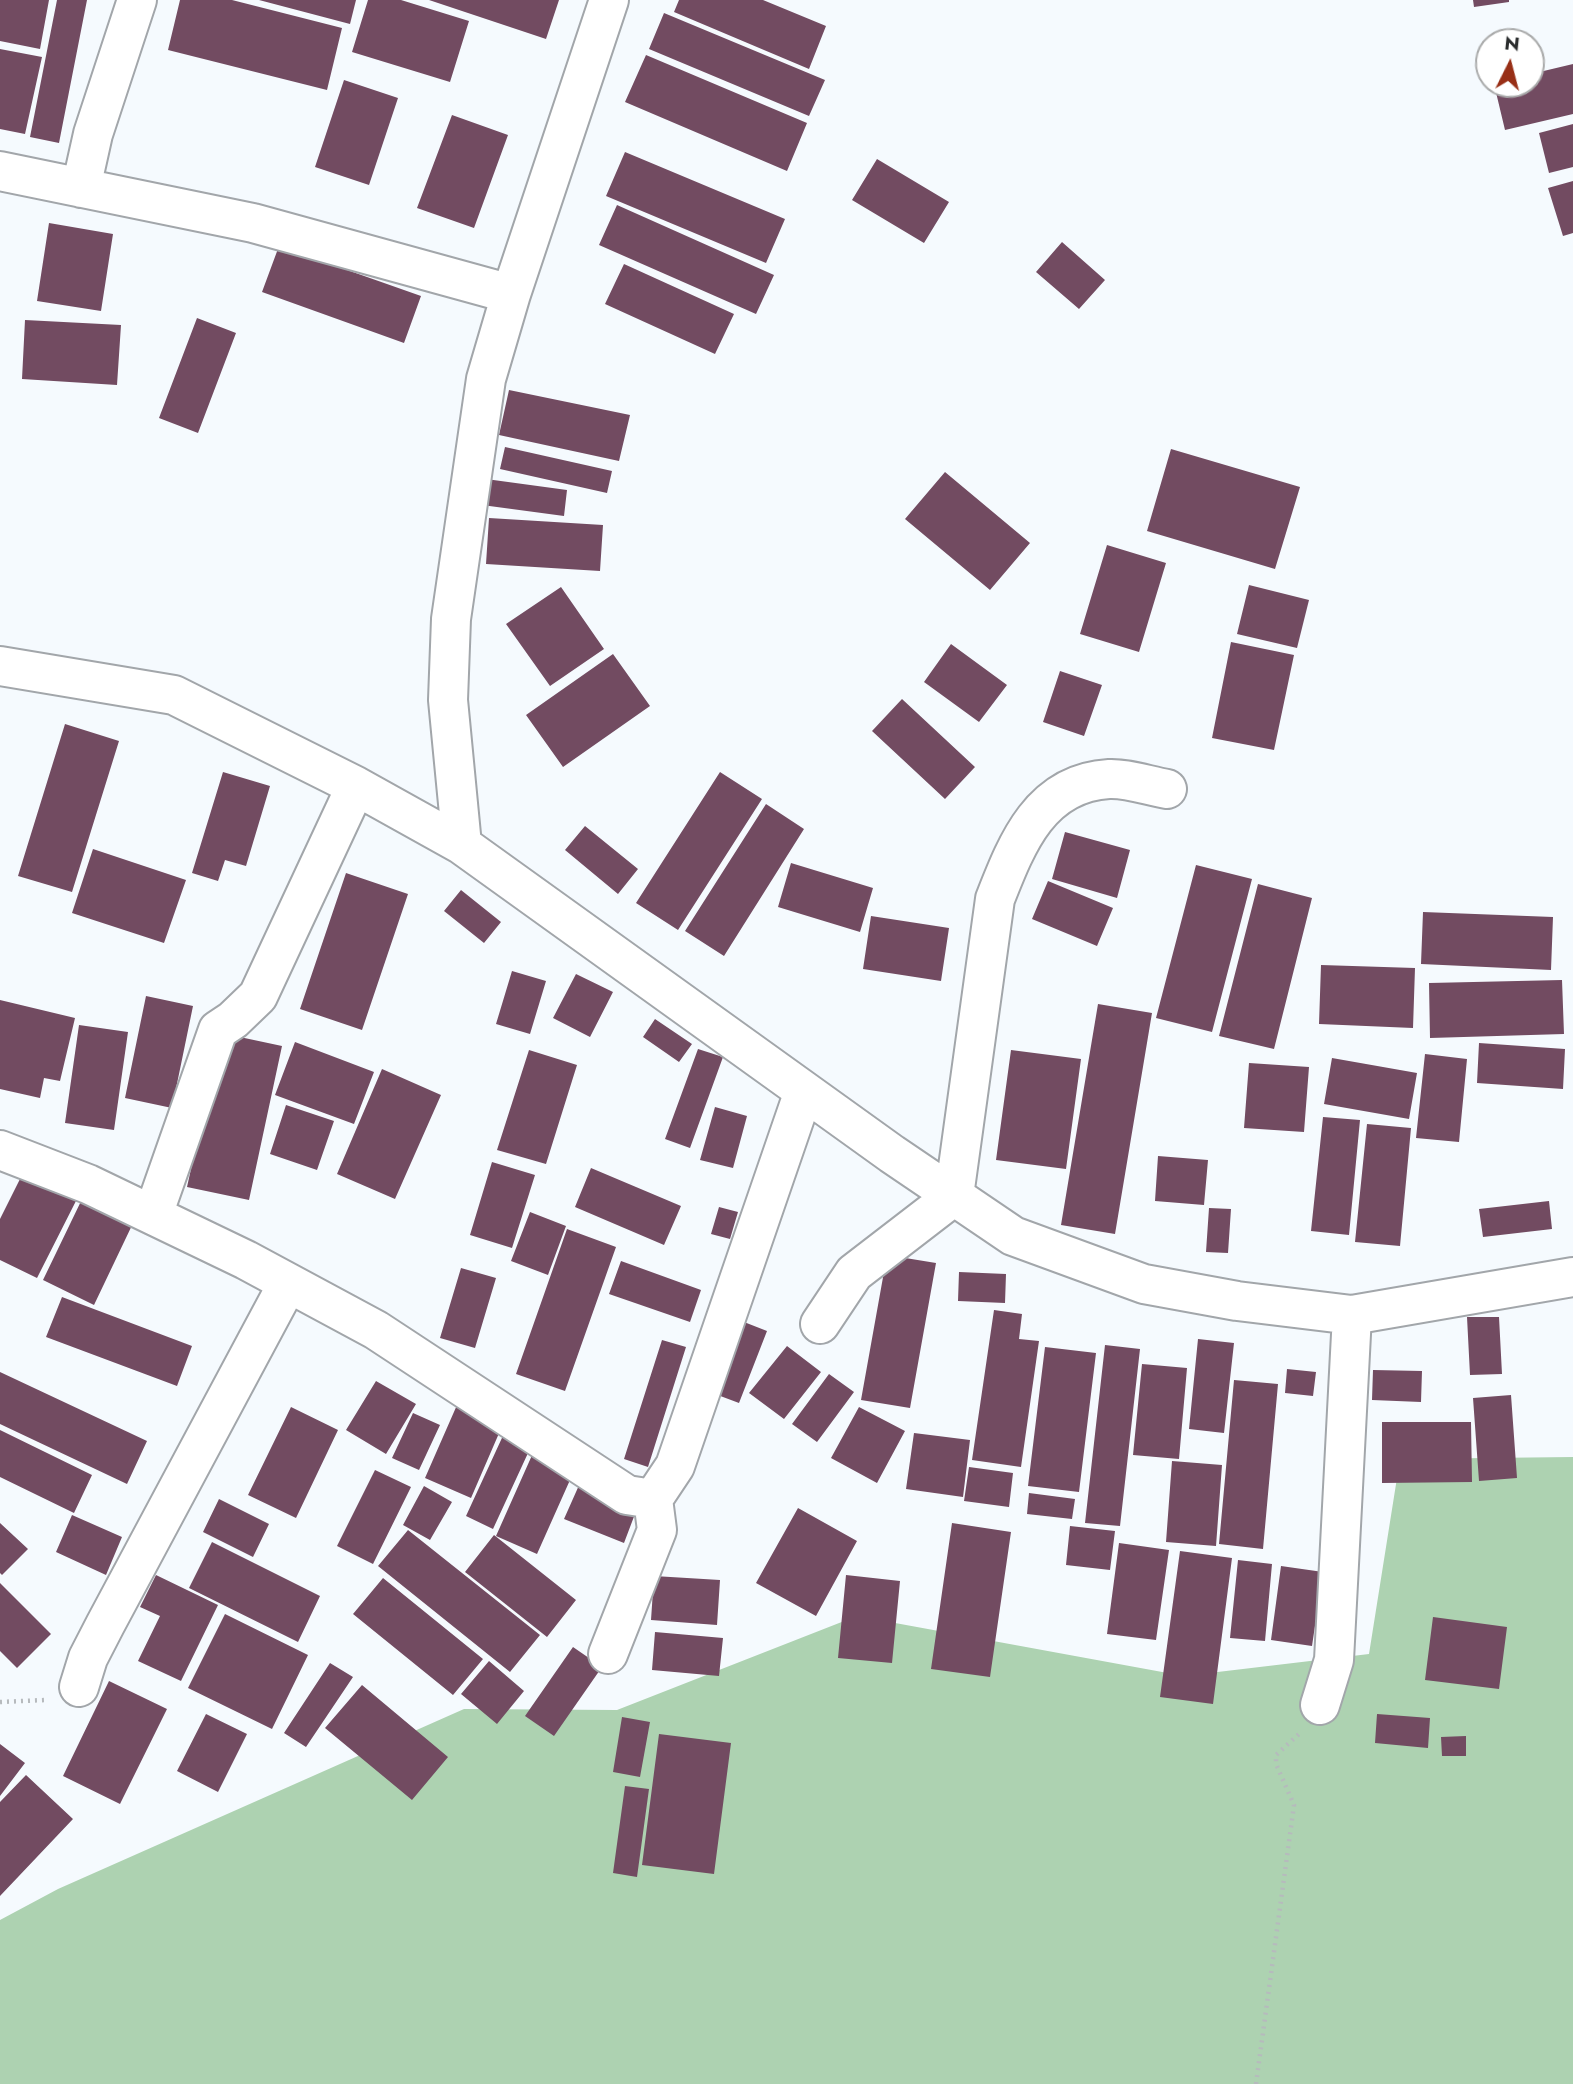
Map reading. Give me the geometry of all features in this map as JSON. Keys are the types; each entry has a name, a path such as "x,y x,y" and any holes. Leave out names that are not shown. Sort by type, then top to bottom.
{"street":[{"path":"81,188 93,134 137,0"},
{"path":"462,845 447,700 451,619 486,379 511,294 609,0"},
{"path":"0,171 253,223 511,294"},
{"path":"2,675 174,695 356,786 462,845 804,1091 1013,1236 1144,1284 1237,1301 1352,1315 1573,1277"},
{"path":"820,1324 854,1273 954,1196 995,899 1010,861 1044,805 1069,787 1110,779 1167,789"},
{"path":"153,1215 218,1030 258,996 356,786"},
{"path":"608,1654 657,1530 653,1499 675,1466 804,1091"},
{"path":"0,1150 88,1184 153,1215 376,1330 627,1495 653,1499"},
{"path":"79,1687 88,1658 105,1625 288,1283"},
{"path":"1320,1705 1334,1660 1352,1315"}],"path":[{"path":"0,1702 46,1700 79,1687"},
{"path":"1256,2084 1294,1805 1276,1764 1276,1755 1309,1725 1320,1705"}],"green space":[{"path":"1573,1457 1573,2084 0,2084 0,1920 58,1889 464,1709 617,1710 857,1616 1184,1676 1369,1654 1400,1459"}],"building":[{"path":"0,0 49,0 40,49 0,41"},
{"path":"57,0 87,0 59,143 30,137"},
{"path":"180,0 232,0 342,28 327,90 168,50"},
{"path":"259,0 356,0 350,24"},
{"path":"368,0 401,0 469,21 450,82 352,52"},
{"path":"429,0 559,0 546,39"},
{"path":"679,0 763,0 826,26 809,69 674,12"},
{"path":"1473,0 1509,0 1509,2 1474,7"},
{"path":"664,13 825,80 809,116 649,49"},
{"path":"0,49 42,57 25,134 0,129"},
{"path":"646,55 807,123 787,171 625,102"},
{"path":"1573,64 1573,114 1505,130 1497,98 1545,98 1545,71"},
{"path":"344,80 398,98 369,185 315,167"},
{"path":"452,115 508,135 474,228 417,208"},
{"path":"1573,124 1573,167 1549,173 1539,133"},
{"path":"625,152 785,219 766,263 606,196"},
{"path":"877,159 949,202 924,243 852,200"},
{"path":"1573,181 1573,233 1563,236 1548,188"},
{"path":"617,205 774,275 756,314 599,245"},
{"path":"49,223 113,234 101,311 37,301"},
{"path":"1062,242 1105,280 1079,309 1036,272"},
{"path":"279,246 421,296 404,343 262,292"},
{"path":"624,264 734,314 715,354 605,304"},
{"path":"197,318 236,333 198,433 159,418"},
{"path":"25,320 121,325 117,385 22,379"},
{"path":"509,390 630,415 619,461 499,435"},
{"path":"505,447 612,471 607,493 500,469"},
{"path":"1171,449 1300,487 1275,569 1147,531"},
{"path":"945,472 1030,543 990,590 905,519"},
{"path":"486,479 567,490 564,516 482,505"},
{"path":"489,518 603,525 600,571 486,564"},
{"path":"1107,545 1166,563 1139,652 1080,634"},
{"path":"1249,585 1309,600 1297,648 1237,634"},
{"path":"561,587 604,649 550,686 506,624"},
{"path":"1231,642 1294,655 1274,750 1212,738"},
{"path":"951,644 1007,685 979,722 924,682"},
{"path":"613,654 650,706 563,767 526,715"},
{"path":"1060,671 1102,685 1084,736 1043,722"},
{"path":"902,699 975,767 945,799 872,731"},
{"path":"65,724 119,741 72,892 18,876"},
{"path":"223,772 270,786 246,866 225,860 218,881 192,873"},
{"path":"720,772 762,799 678,930 636,903"},
{"path":"766,804 804,829 724,956 685,931"},
{"path":"585,826 638,869 618,894 565,850"},
{"path":"1065,832 1130,850 1117,898 1052,879"},
{"path":"93,849 186,880 164,943 72,913"},
{"path":"791,863 873,888 860,932 778,907"},
{"path":"1196,865 1252,879 1212,1032 1156,1018"},
{"path":"346,873 408,894 362,1030 300,1009"},
{"path":"1048,881 1113,908 1097,946 1032,919"},
{"path":"1258,884 1312,898 1274,1049 1219,1036"},
{"path":"461,890 501,922 484,943 444,911"},
{"path":"1423,912 1553,917 1551,970 1421,964"},
{"path":"871,916 949,928 941,981 863,969"},
{"path":"1321,965 1415,968 1413,1028 1319,1024"},
{"path":"512,971 546,981 530,1034 496,1024"},
{"path":"576,974 613,992 590,1037 553,1018"},
{"path":"1562,980 1564,1034 1430,1038 1429,983"},
{"path":"146,996 193,1006 172,1108 125,1098"},
{"path":"0,1000 75,1018 60,1081 44,1078 40,1098 0,1089"},
{"path":"1098,1004 1152,1013 1115,1234 1061,1225"},
{"path":"655,1019 692,1044 679,1062 643,1037"},
{"path":"79,1025 128,1032 114,1130 65,1123"},
{"path":"221,1033 282,1046 249,1200 187,1187"},
{"path":"295,1042 374,1072 354,1124 275,1095"},
{"path":"1479,1043 1565,1049 1563,1089 1477,1083"},
{"path":"698,1049 723,1057 690,1148 665,1139"},
{"path":"529,1050 577,1065 546,1164 497,1150"},
{"path":"1011,1050 1081,1059 1066,1169 996,1160"},
{"path":"1425,1054 1467,1059 1459,1142 1416,1138"},
{"path":"1332,1058 1417,1073 1409,1119 1324,1104"},
{"path":"1249,1063 1309,1067 1304,1132 1244,1128"},
{"path":"382,1069 441,1095 395,1199 337,1174"},
{"path":"286,1105 334,1121 317,1170 270,1154"},
{"path":"715,1107 747,1116 733,1168 700,1160"},
{"path":"1323,1117 1360,1120 1349,1235 1311,1231"},
{"path":"1367,1124 1411,1128 1400,1246 1355,1242"},
{"path":"1158,1156 1208,1160 1204,1205 1155,1201"},
{"path":"492,1162 535,1175 512,1248 470,1235"},
{"path":"26,1167 80,1193 37,1278 0,1260 0,1219"},
{"path":"591,1168 681,1206 664,1245 575,1207"},
{"path":"84,1195 135,1219 94,1305 43,1280"},
{"path":"1549,1201 1552,1229 1483,1237 1479,1209"},
{"path":"719,1207 738,1212 730,1239 711,1234"},
{"path":"1209,1208 1231,1209 1228,1253 1206,1252"},
{"path":"530,1212 566,1226 548,1275 511,1261"},
{"path":"567,1229 616,1247 565,1391 516,1374"},
{"path":"887,1255 936,1263 910,1408 861,1400"},
{"path":"621,1261 701,1290 690,1322 609,1294"},
{"path":"461,1268 496,1278 475,1348 440,1338"},
{"path":"959,1272 1006,1274 1005,1303 958,1301"},
{"path":"62,1297 192,1346 177,1386 46,1337"},
{"path":"994,1310 1022,1314 1019,1339 1039,1341 1021,1467 972,1460"},
{"path":"1467,1317 1499,1317 1502,1374 1470,1375"},
{"path":"744,1322 767,1331 739,1403 715,1394"},
{"path":"1198,1339 1234,1343 1224,1433 1189,1429"},
{"path":"662,1340 686,1347 648,1467 624,1459"},
{"path":"1105,1345 1140,1349 1120,1526 1085,1523"},
{"path":"787,1346 821,1372 784,1419 749,1393"},
{"path":"1045,1347 1096,1353 1079,1492 1028,1486"},
{"path":"1142,1364 1187,1368 1179,1459 1133,1455"},
{"path":"1287,1369 1316,1372 1313,1396 1285,1393"},
{"path":"1373,1370 1422,1371 1421,1402 1372,1400"},
{"path":"0,1372 147,1441 127,1484 0,1424"},
{"path":"829,1374 854,1392 817,1442 792,1424"},
{"path":"1234,1380 1278,1384 1263,1549 1219,1544"},
{"path":"376,1381 416,1404 386,1454 346,1430"},
{"path":"1511,1395 1517,1478 1479,1481 1473,1398"},
{"path":"457,1405 503,1424 471,1498 425,1478"},
{"path":"291,1407 338,1430 296,1518 248,1495"},
{"path":"859,1407 905,1431 877,1483 831,1458"},
{"path":"413,1413 440,1425 419,1470 392,1458"},
{"path":"1382,1422 1471,1422 1472,1482 1382,1483"},
{"path":"507,1427 534,1440 493,1529 466,1516"},
{"path":"0,1430 92,1475 74,1513 0,1477"},
{"path":"914,1433 970,1440 963,1497 906,1489"},
{"path":"533,1453 574,1471 537,1554 496,1536"},
{"path":"1172,1461 1222,1465 1216,1546 1166,1542"},
{"path":"969,1467 1013,1473 1009,1507 964,1501"},
{"path":"375,1470 411,1487 373,1564 337,1546"},
{"path":"580,1483 638,1506 624,1543 564,1519"},
{"path":"424,1486 452,1502 430,1540 403,1525"},
{"path":"1029,1493 1075,1499 1072,1519 1027,1514"},
{"path":"219,1499 269,1524 253,1557 203,1532"},
{"path":"798,1508 857,1541 816,1616 756,1583"},
{"path":"72,1515 122,1537 106,1575 56,1552"},
{"path":"0,1523 28,1549 2,1575 0,1573"},
{"path":"952,1523 1011,1532 990,1677 931,1669"},
{"path":"1070,1526 1115,1531 1110,1570 1066,1565"},
{"path":"408,1530 540,1635 510,1672 378,1566"},
{"path":"494,1535 576,1600 547,1637 465,1572"},
{"path":"212,1542 320,1596 298,1642 189,1588"},
{"path":"1119,1543 1169,1550 1156,1640 1107,1634"},
{"path":"1180,1551 1232,1558 1213,1704 1160,1697"},
{"path":"1238,1560 1272,1564 1265,1641 1230,1638"},
{"path":"1281,1566 1323,1572 1312,1646 1271,1640"},
{"path":"156,1575 218,1605 181,1681 138,1661 160,1616 140,1607"},
{"path":"846,1575 900,1581 892,1663 838,1658"},
{"path":"654,1576 720,1580 717,1625 651,1620"},
{"path":"383,1578 483,1659 453,1695 353,1614"},
{"path":"0,1583 51,1634 17,1668 0,1651"},
{"path":"225,1614 308,1655 272,1729 188,1688"},
{"path":"1433,1617 1507,1627 1499,1689 1425,1680"},
{"path":"655,1632 723,1638 719,1676 652,1670"},
{"path":"573,1647 602,1667 554,1736 525,1716"},
{"path":"489,1661 524,1691 497,1724 461,1694"},
{"path":"330,1663 353,1677 306,1747 284,1733"},
{"path":"109,1681 167,1709 120,1804 63,1776"},
{"path":"362,1685 448,1757 412,1800 325,1728"},
{"path":"206,1714 247,1734 218,1792 177,1771"},
{"path":"1377,1714 1430,1718 1428,1748 1375,1743"},
{"path":"622,1717 650,1722 640,1777 613,1772"},
{"path":"659,1734 731,1743 714,1874 642,1865"},
{"path":"1466,1736 1466,1756 1442,1756 1441,1737"},
{"path":"0,1744 25,1763 0,1796"},
{"path":"26,1775 73,1819 0,1896 0,1802"},
{"path":"625,1786 649,1789 637,1877 613,1873"}]}
